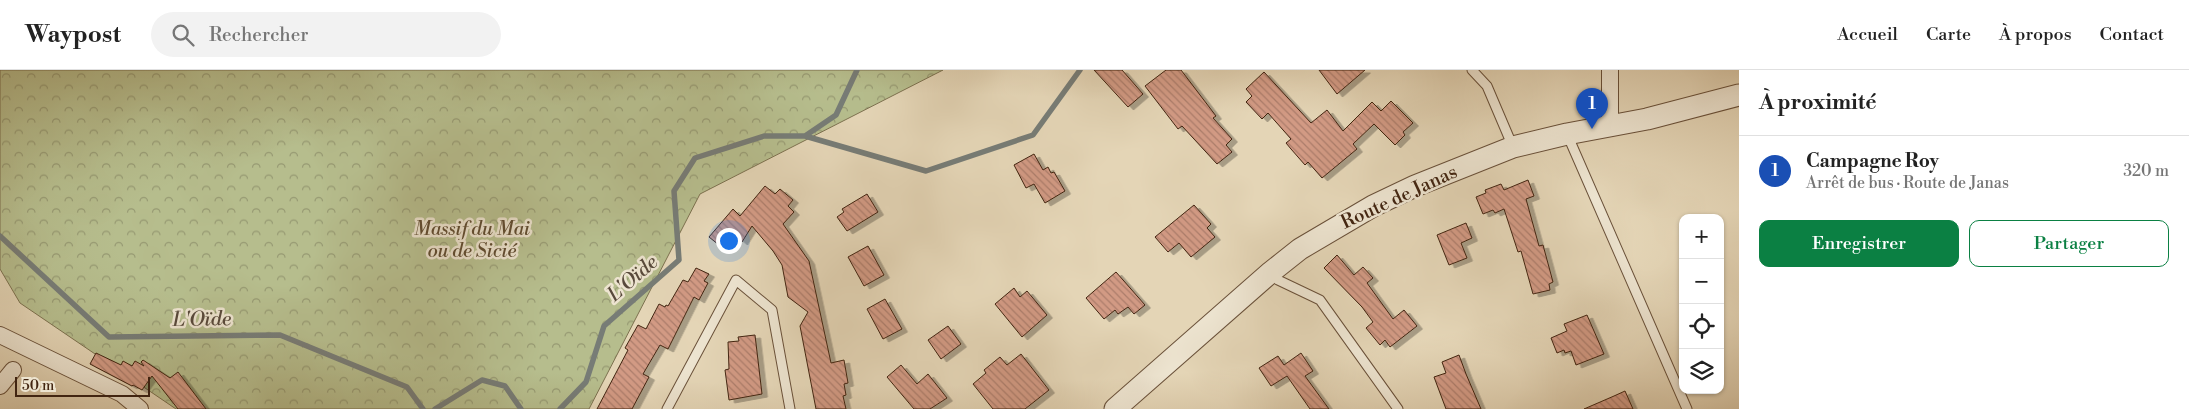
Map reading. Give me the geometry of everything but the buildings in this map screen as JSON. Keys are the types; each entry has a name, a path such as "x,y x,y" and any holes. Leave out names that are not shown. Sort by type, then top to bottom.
{"street":[{"path":"1610,70 1610,126"},
{"name":"Route de Janas","path":"1115,409 1271,272 1300,249 1373,206 1415,186 1514,147 1567,134 1647,119 1739,95"},
{"path":"0,334 122,394 140,409"},
{"path":"0,386 13,370"}],"lane":[{"path":"1472,70 1487,86 1514,147"},
{"path":"1567,134 1686,409"},
{"path":"1271,272 1278,280 1320,300 1398,409"},
{"path":"667,409 736,280 772,310 790,409"}],"green space":[{"name":"Massif du Mai ou de Sicié","path":"0,70 943,70 700,194 589,409 176,409 20,303 0,269"}],"waterway":[{"name":"L'Oïde","path":"805,136 836,115 857,70"},
{"name":"L'Oïde","path":"560,409 586,382 604,326 679,260 674,191 695,158 764,136 805,136 926,171 1033,135 1080,70"},
{"name":"L'Oïde","path":"0,236 109,337 280,335 407,387 423,409"},
{"name":"L'Oïde","path":"435,409 482,380 505,386 521,409"}],"place":[{"name":"Campagne Roy","path":"1592,129"}]}
